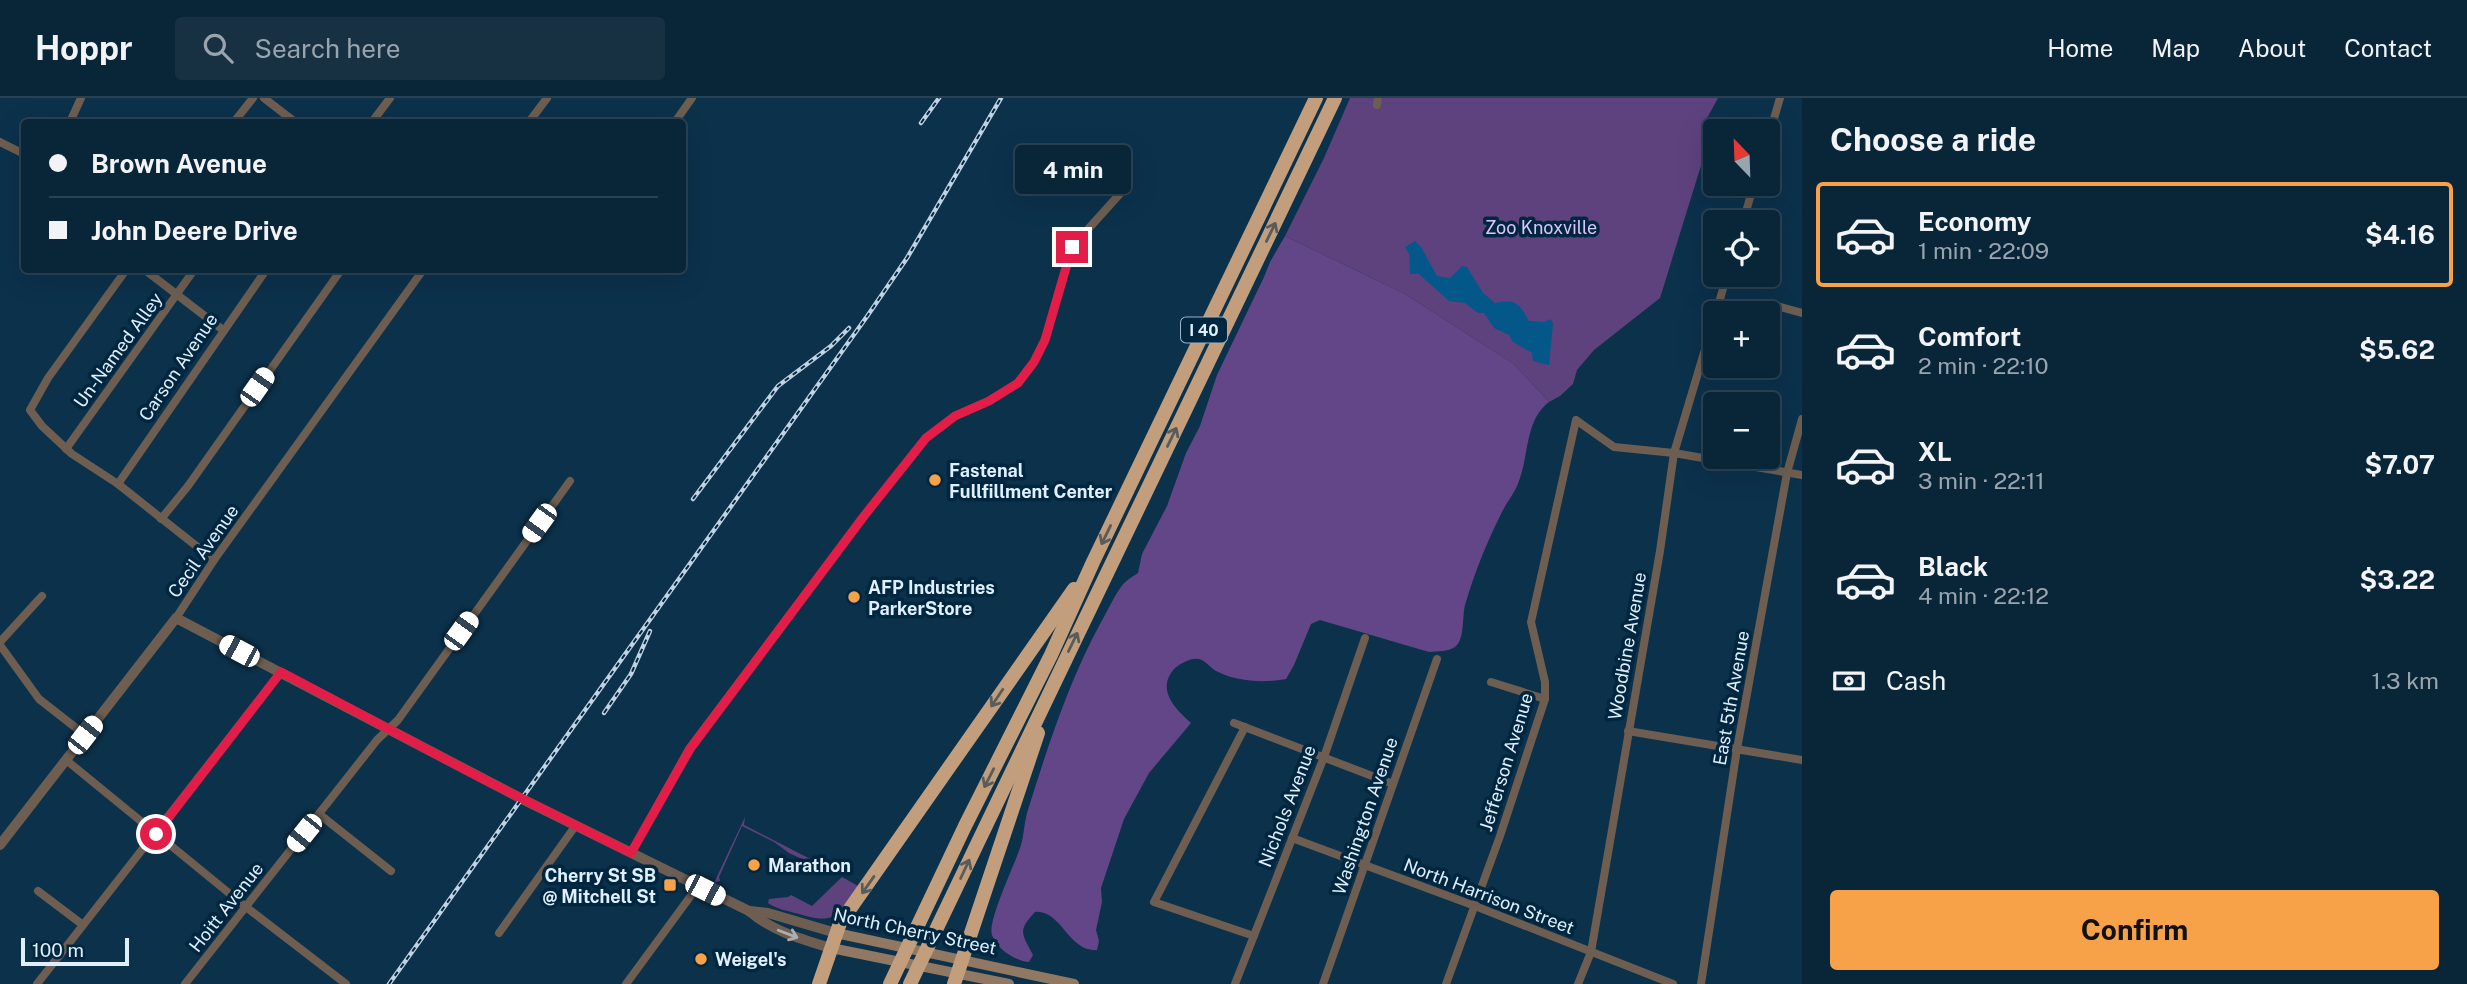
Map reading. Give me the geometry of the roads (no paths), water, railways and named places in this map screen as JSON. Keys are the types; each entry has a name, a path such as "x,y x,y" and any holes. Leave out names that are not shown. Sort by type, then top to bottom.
{"highway":[{"name":"I 40","path":"890,984 1051,654 1316,98"},
{"name":"I 40","path":"910,984 1335,98"},
{"path":"820,984 840,923 1093,562"},
{"path":"958,973 1054,681"}],"main road":[{"name":"North Cherry Street","path":"833,941 1009,984"},
{"name":"North Cherry Street","path":"958,973 1074,984"}],"street":[{"path":"71,119 81,98"},
{"path":"236,119 253,98"},
{"path":"264,98 291,119"},
{"path":"374,119 390,98"},
{"path":"531,119 547,98"},
{"path":"677,119 692,98"},
{"path":"1774,119 1780,98"},
{"path":"0,142 21,152"},
{"path":"631,853 690,749 864,516 926,438 955,416 989,401 1018,383 1034,362 1045,340 1072,247 1126,187"},
{"path":"124,273 48,379 30,410 66,449 118,484 214,560"},
{"path":"149,273 223,330"},
{"name":"Un-Named Alley","path":"66,449 192,273"},
{"name":"Carson Avenue","path":"118,484 264,273"},
{"path":"161,519 188,486 339,273"},
{"name":"Cecil Avenue","path":"0,845 176,618 214,560 422,273"},
{"path":"1780,307 1802,313"},
{"name":"Woodbine Avenue","path":"1578,984 1591,952 1660,551 1674,453 1703,355"},
{"name":"East 5th Avenue","path":"1701,984 1737,749 1787,473 1802,419"},
{"name":"Jefferson Avenue","path":"1446,984 1545,699 1545,682 1531,622 1576,420 1614,447 1674,453"},
{"path":"1674,453 1802,475"},
{"name":"Hoitt Avenue","path":"185,984 377,740 390,728 570,481"},
{"path":"42,596 0,643 39,699 85,735"},
{"name":"North Cherry Street","path":"176,618 748,911 776,929 833,941"},
{"name":"Nichols Avenue","path":"1235,984 1324,757 1365,638"},
{"name":"Washington Avenue","path":"1322,984 1437,659"},
{"path":"37,984 281,672"},
{"path":"1491,682 1545,699"},
{"path":"1234,723 1393,784"},
{"path":"1245,727 1154,902 1254,936"},
{"path":"1628,731 1802,760"},
{"path":"65,760 346,984"},
{"path":"319,814 391,871"},
{"path":"499,933 576,825"},
{"name":"North Harrison Street","path":"1292,838 1673,984"},
{"path":"626,984 698,886"},
{"path":"38,891 83,925"},
{"name":"North Cherry Street","path":"748,911 768,913 833,941"}],"water":[{"path":"1415,241 1437,276 1450,278 1462,266 1467,267 1483,293 1495,303 1516,304 1529,321 1545,322 1550,319 1553,323 1549,365 1533,361 1532,353 1512,341 1509,335 1494,328 1484,313 1478,313 1465,303 1449,301 1419,274 1410,274 1409,254 1405,247"}],"railway":[{"path":"921,123 939,98"},
{"path":"389,984 868,315 907,258 1001,98"},
{"path":"693,499 778,386 831,346 849,328"},
{"path":"604,713 631,674 650,631"}],"place":[{"name":"Fastenal Fullfillment Center","path":"935,480"},
{"name":"AFP Industries ParkerStore","path":"854,597"},
{"name":"Marathon","path":"754,865"},
{"name":"Cherry St SB @ Mitchell St","path":"670,885"},
{"name":"Weigel's","path":"701,959"}],"park label":[{"name":"Zoo Knoxville","path":"1541,227"}]}
